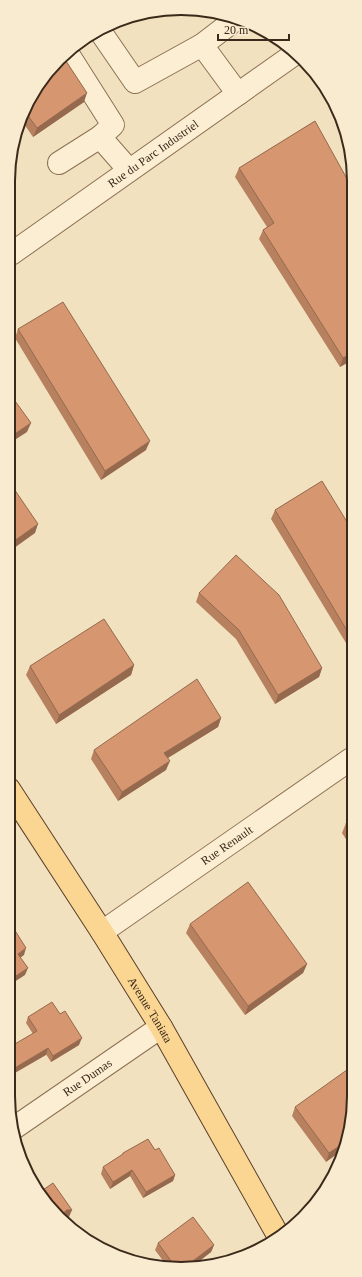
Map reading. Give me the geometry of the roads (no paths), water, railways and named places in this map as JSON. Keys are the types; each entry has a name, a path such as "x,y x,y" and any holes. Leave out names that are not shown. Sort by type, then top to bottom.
{"main road":[{"name":"Avenue Taniata","path":"15,798 102,932 160,1027 276,1232"}],"street":[{"path":"103,35 135,82 202,45 231,23"},
{"path":"202,45 238,94"},
{"name":"Rue du Parc Industriel","path":"15,251 291,57"},
{"path":"59,163 100,137 113,125 70,58"},
{"path":"100,137 129,170"},
{"name":"Rue Renault","path":"102,932 347,762"},
{"name":"Rue Dumas","path":"18,1126 160,1027"}]}
